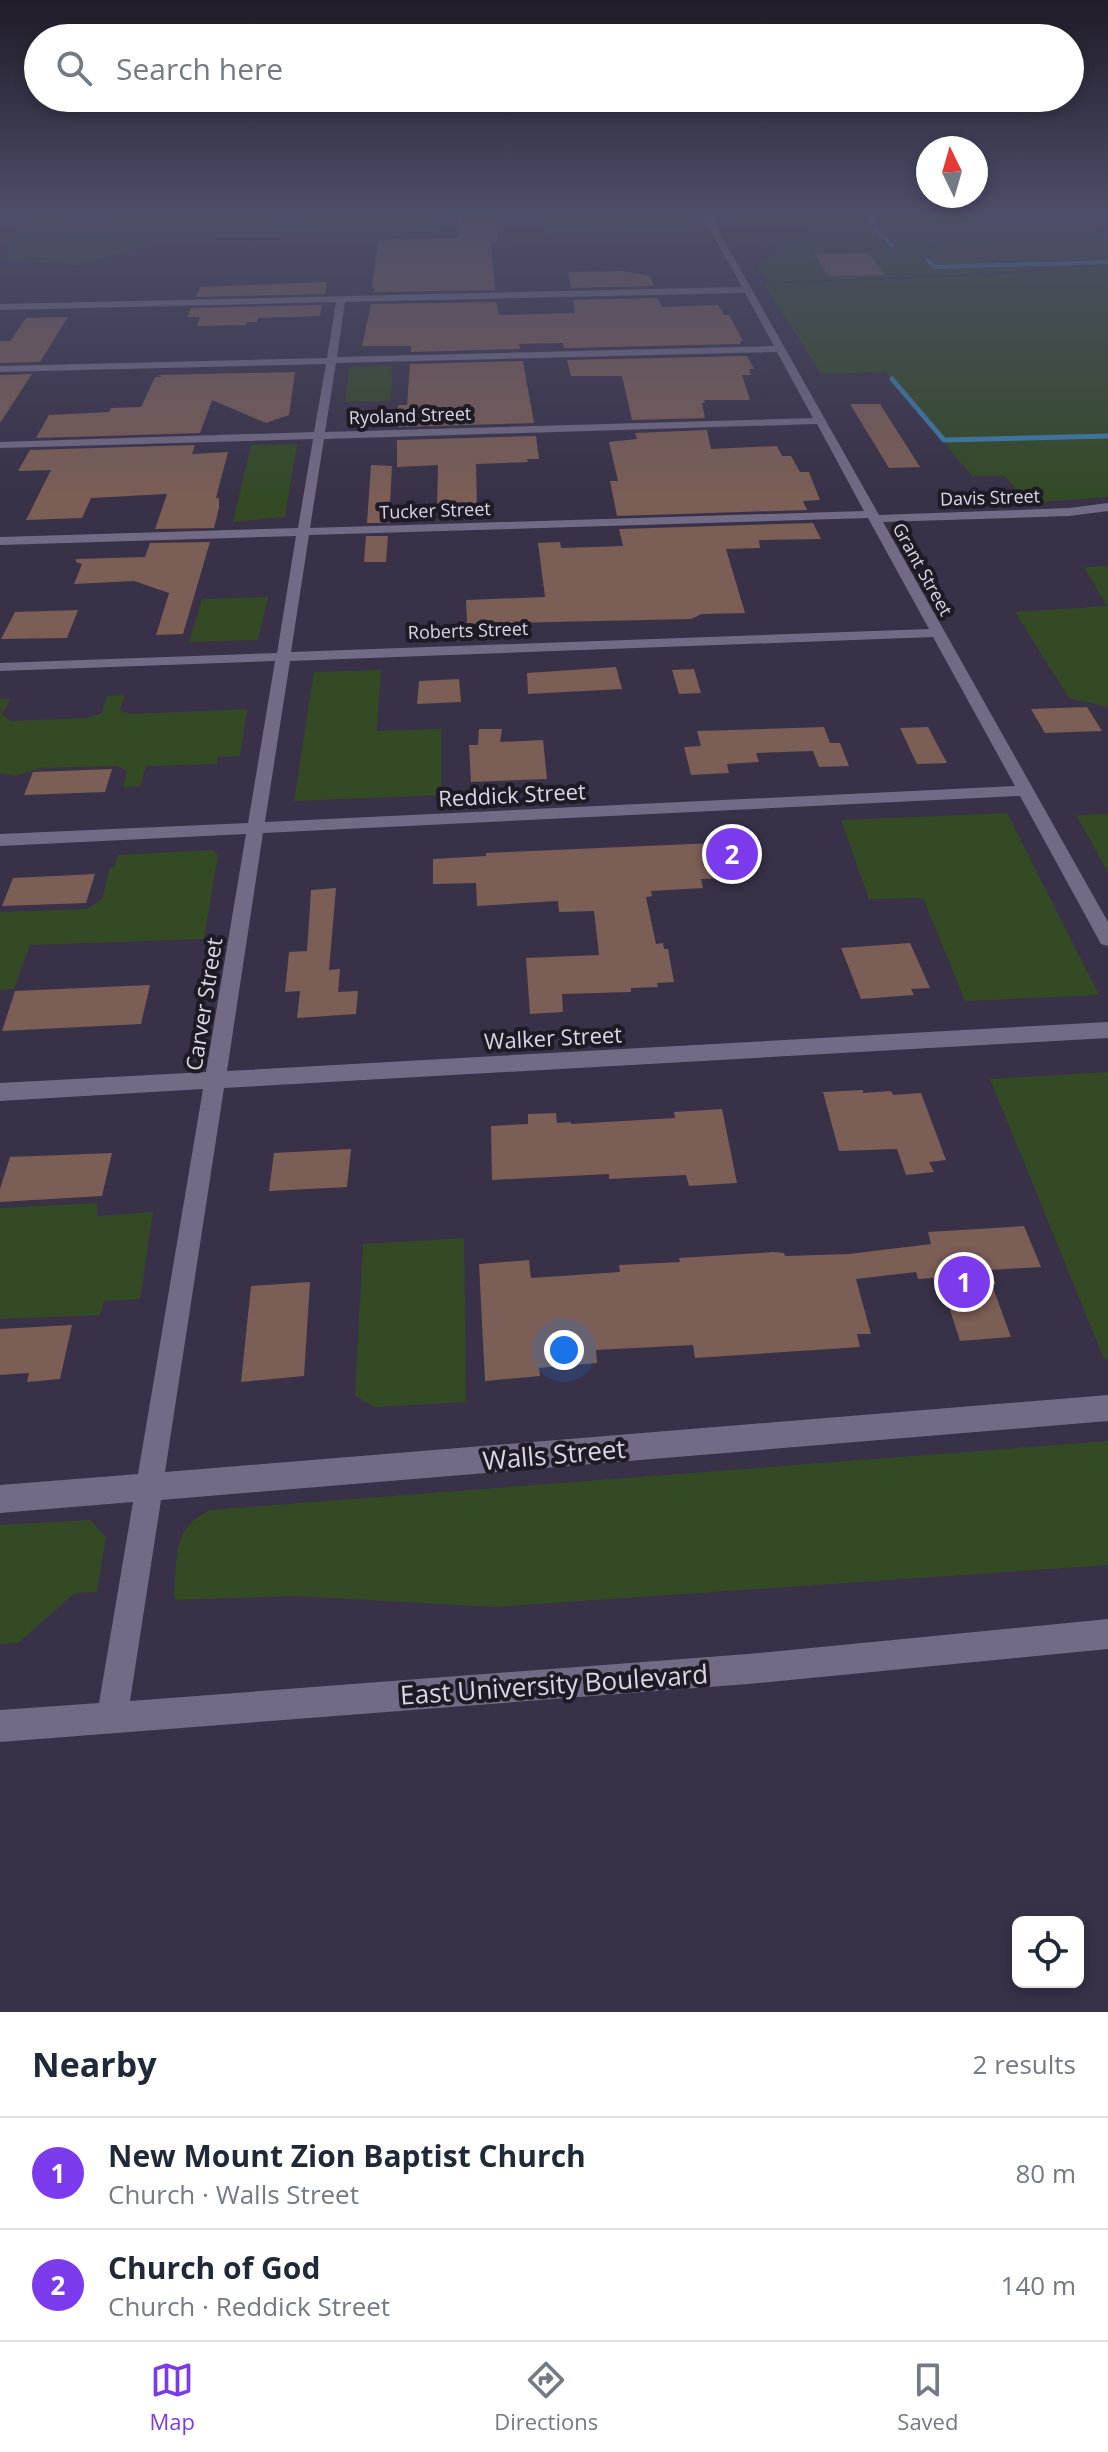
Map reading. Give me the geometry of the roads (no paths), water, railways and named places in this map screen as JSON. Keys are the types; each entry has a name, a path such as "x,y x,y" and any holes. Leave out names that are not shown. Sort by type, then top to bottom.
{"street":[{"name":"Carver Street","path":"112,1717 339,311"},
{"name":"Grant Street","path":"757,311 1108,939"},
{"path":"0,369 778,349"},
{"name":"Ryoland Street","path":"0,445 820,421"},
{"name":"Davis Street","path":"872,516 1069,512 1108,507"},
{"name":"Tucker Street","path":"0,541 872,516"},
{"name":"Roberts Street","path":"0,667 283,654 938,633"},
{"name":"Reddick Street","path":"0,840 1026,791"},
{"name":"Walker Street","path":"0,1092 1108,1030"},
{"name":"Walls Street","path":"0,1499 1108,1408"},
{"name":"East University Boulevard","path":"0,1726 748,1669 1108,1634"}],"waterway":[{"path":"892,379 944,440 1108,436"}],"place":[{"name":"Church of God","path":"732,854"},
{"name":"New Mount Zion Baptist Church","path":"964,1282"}]}
